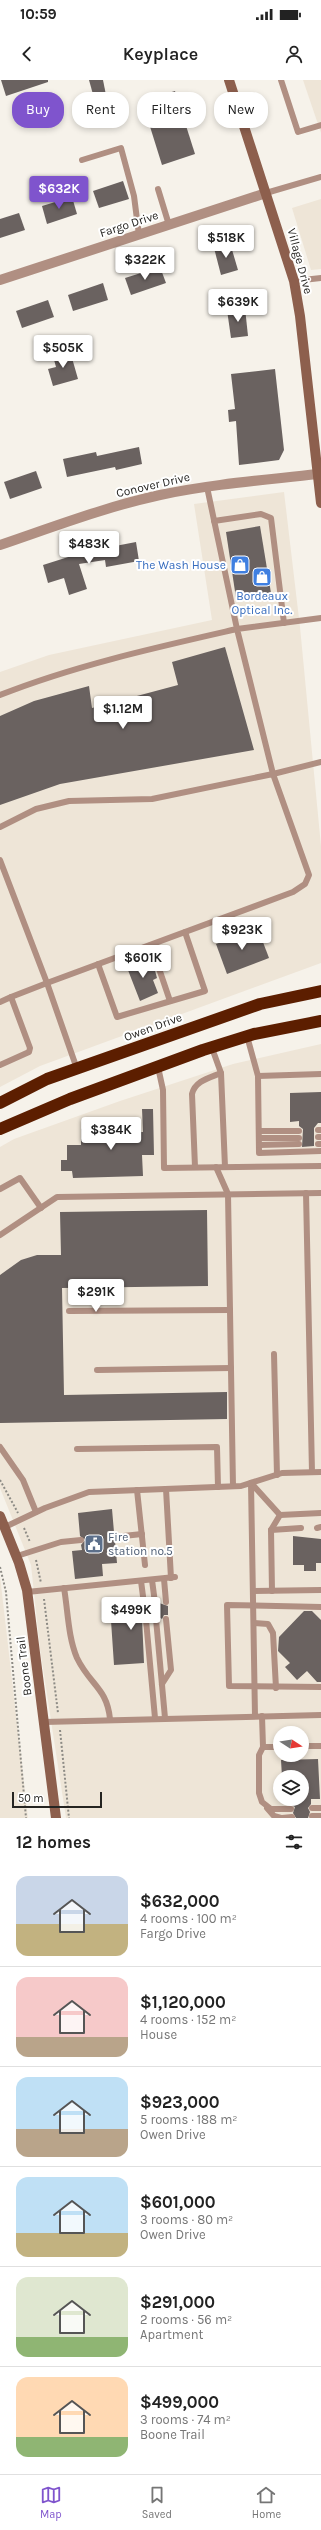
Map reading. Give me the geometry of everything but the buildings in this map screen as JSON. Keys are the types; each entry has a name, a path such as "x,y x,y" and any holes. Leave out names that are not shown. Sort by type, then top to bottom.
{"highway":[{"name":"Owen Drive","path":"0,1104 48,1079 260,1004 321,992"},
{"path":"0,1129 70,1099 158,1066 247,1036 321,1021"}],"main road":[{"name":"Village Drive","path":"229,80 294,281 300,316 320,474 321,503"},
{"name":"Boone Trail","path":"0,1516 17,1556 27,1592 56,1818"}],"street":[{"name":"Fargo Drive","path":"0,280 266,193"},
{"name":"Conover Drive","path":"0,545 117,506 207,487 320,474"}],"lane":[{"path":"281,80 298,132 321,125"},
{"path":"82,160 121,148 134,196 139,235"},
{"path":"266,193 321,177"},
{"path":"158,189 169,225"},
{"path":"294,281 321,278"},
{"path":"0,1002 47,983 294,892 305,884 309,875 273,774 237,629 207,487"},
{"path":"214,521 261,514 271,518 284,623"},
{"path":"0,695 28,684 142,652 237,629 321,618"},
{"path":"0,827 36,809 69,801 152,799 273,774 321,762"},
{"path":"0,860 47,983 77,1068"},
{"path":"98,964 117,1017 205,991 185,932"},
{"path":"151,945 170,1001"},
{"path":"0,1065 29,1052 30,1048 11,997"},
{"path":"247,1036 258,1076 259,1153 321,1151"},
{"path":"212,1048 221,1073 225,1167"},
{"path":"158,1066 163,1090 164,1168 321,1166"},
{"path":"195,1168 192,1094 194,1088 200,1082 221,1073"},
{"path":"258,1076 321,1074"},
{"path":"259,1131 299,1131"},
{"path":"259,1138 299,1141 259,1145"},
{"path":"216,1167 228,1194 233,1486"},
{"path":"0,1189 20,1178 41,1208"},
{"path":"0,1235 56,1197 321,1192"},
{"path":"306,1193 312,1472"},
{"path":"69,1311 230,1310"},
{"path":"274,1354 277,1475"},
{"path":"97,1370 231,1368"},
{"path":"77,1449 217,1447 218,1487"},
{"path":"0,1448 23,1480 36,1512"},
{"path":"5,1527 36,1512 89,1492 233,1486 251,1483 277,1475 321,1472"},
{"path":"251,1483 280,1515"},
{"path":"251,1483 255,1686 263,1747 259,1755 259,1793 266,1807 275,1817 292,1817"},
{"path":"27,1592 173,1578 166,1489"},
{"path":"137,1490 145,1565"},
{"path":"280,1515 321,1512"},
{"path":"272,1591 271,1530 280,1515"},
{"path":"271,1530 301,1528"},
{"path":"114,1537 142,1534"},
{"path":"17,1556 61,1542 81,1540"},
{"path":"164,1578 166,1602"},
{"path":"152,1580 155,1603"},
{"path":"141,1581 144,1604"},
{"path":"64,1588 76,1656 89,1679 107,1699 110,1719"},
{"path":"253,1591 321,1590"},
{"path":"321,1607 266,1608 253,1605 227,1605 229,1686 276,1688 321,1687"},
{"path":"156,1619 165,1718"},
{"path":"162,1684 171,1670 166,1619"},
{"path":"146,1620 155,1718"},
{"path":"254,1622 268,1624 274,1633 276,1688"},
{"path":"44,1722 110,1719 321,1715"},
{"path":"309,1746 321,1746"},
{"path":"263,1747 273,1747"},
{"path":"266,1807 271,1809 291,1809"},
{"path":"312,1808 321,1808"},
{"path":"312,1816 321,1816"}],"path":[{"path":"0,1567 6,1592 26,1818"}],"shaded area":[{"path":"303,80 321,80 321,133"},
{"path":"321,199 321,269 311,270 292,208"},
{"path":"284,492 300,627 321,846 321,963 40,1066 0,1087 0,672 49,655 212,620 194,504"},
{"path":"321,1044 321,1818 66,1818 40,1649 31,1565 0,1488 0,1147 14,1139 120,1101 233,1064"},
{"path":"0,1576 28,1818 0,1818"}],"place":[{"name":"The Wash House","path":"240,565"},
{"name":"Bordeaux Optical Inc.","path":"262,577"},
{"name":"Fire station no.5","path":"94,1544"}]}
